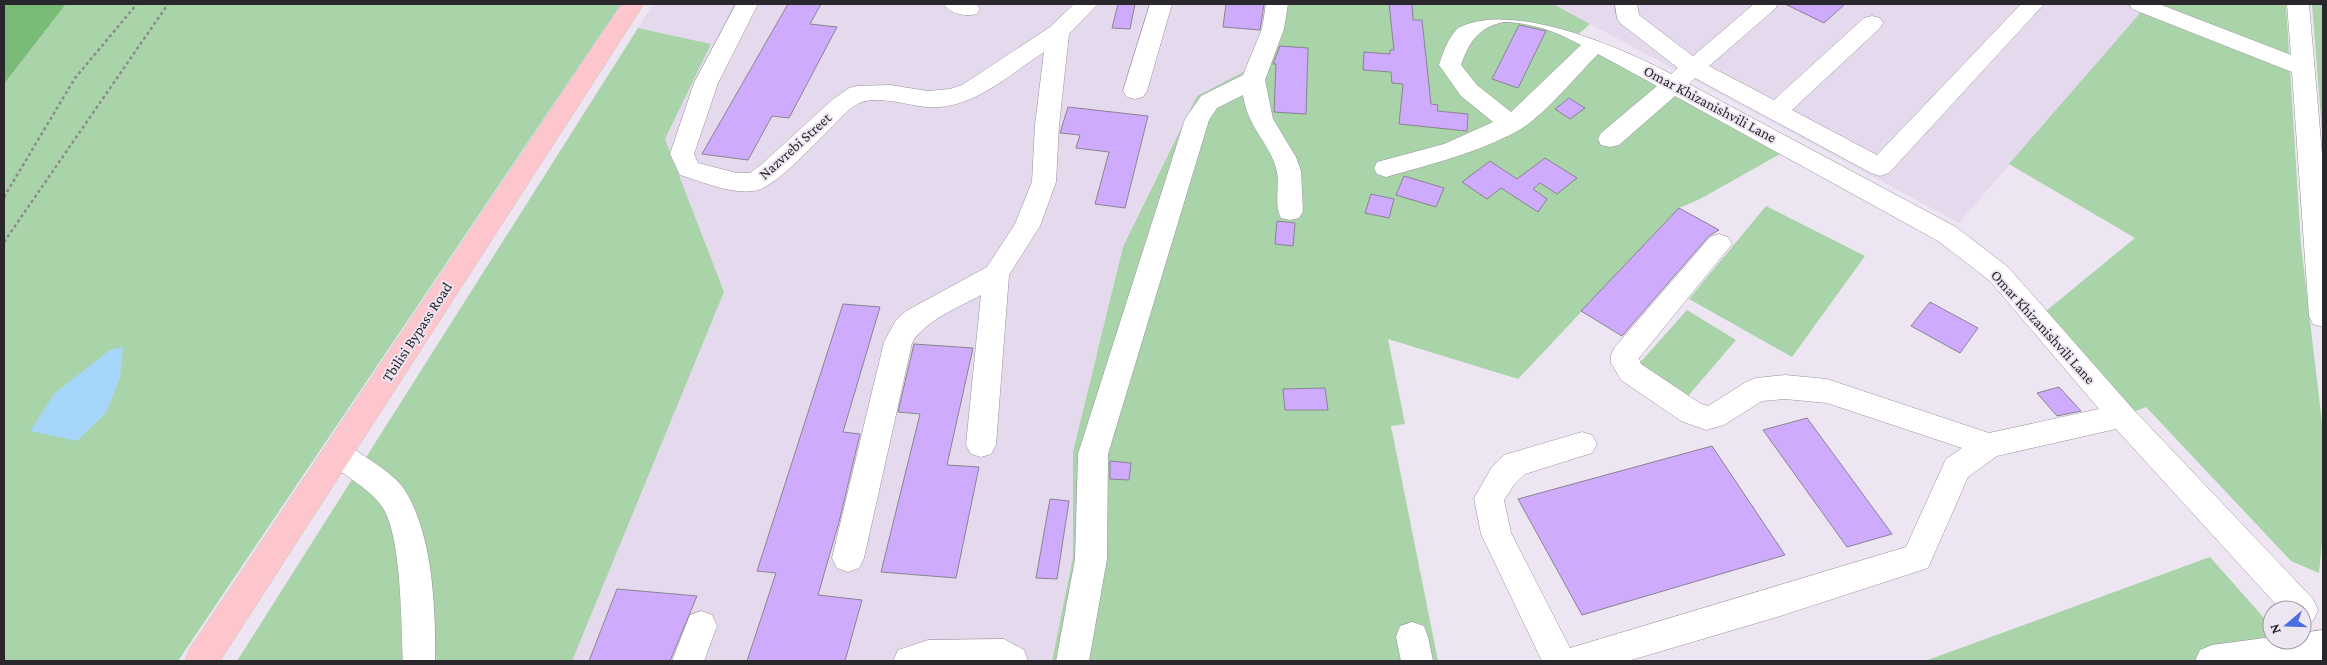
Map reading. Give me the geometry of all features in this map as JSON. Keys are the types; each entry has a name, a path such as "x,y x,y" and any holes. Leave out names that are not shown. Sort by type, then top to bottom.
{"highway":[{"name":"Tbilisi Bypass Road","path":"201,661 633,4"}],"street":[{"name":"Nazvrebi Street","path":"747,4 706,83 682,154 689,169 737,182 755,182 771,170 840,106 857,94 890,93 928,99 951,97 970,91 1058,32 1087,4"},
{"path":"1135,91 1161,4"},
{"path":"1277,4 1273,29 1253,80 1255,101 1261,120 1279,148 1288,169 1291,183 1290,210"},
{"path":"1626,4 1628,18 1684,76 1776,112 1880,167 2033,4"},
{"path":"1610,139 1767,4"},
{"path":"2140,4 2225,39 2303,68"},
{"path":"2298,4 2323,316"},
{"name":"Omar Khizanishvili Lane","path":"1511,124 1470,92 1456,78 1450,65 1454,48 1464,33 1477,22 1496,16 1526,17 1554,24 1596,43 1684,76 1948,234 1998,274 2122,416 2293,600"},
{"path":"1776,112 1872,23"},
{"path":"848,558 898,342 906,328 916,319 996,274 1027,226 1044,182 1047,125 1058,32"},
{"path":"1386,168 1452,150 1511,124 1528,111 1596,43"},
{"path":"1072,661 1091,559 1093,454 1197,119 1209,102 1253,80"},
{"path":"1719,244 1625,355 1625,363 1631,372 1691,413 1706,418 1714,417 1756,390 1785,387 1828,391 1990,445"},
{"path":"981,445 996,274"},
{"path":"1576,661 1778,602 1917,558 1957,468 1990,445 2122,416"},
{"path":"1559,661 1496,534 1489,498 1503,476 1515,464 1582,444"},
{"path":"337,453 394,498 409,538 419,629 419,661"},
{"name":"Omar Khizanishvili Lane","path":"2312,621 2323,634"},
{"path":"688,661 701,626"},
{"path":"2212,661 2323,645"},
{"path":"910,661 928,656 1004,655 1012,661"}],"path":[{"path":"4,197 75,78 137,4"},
{"path":"4,242 168,4"}],"shaded area":[{"path":"653,4 1271,4 1269,34 1073,452 1073,557 1052,661 570,661 724,292 665,139 711,44 638,28"},
{"path":"1553,4 2149,4 1959,223"}],"green space":[{"path":"4,4 66,4 4,84"},
{"path":"66,4 621,4 178,661 4,661 4,84"},
{"path":"1271,4 1553,4 1590,24 1573,39 1780,154 1700,199 1679,208 1518,379 1388,339 1405,424 1391,426 1438,661 1052,661 1073,557 1073,452 1123,247 1197,96 1253,67 1269,34"},
{"path":"2148,4 2286,4 2301,245 2323,431 2323,533 2319,573 2291,561 2146,407 2133,412 2046,311 2135,238 2009,164"},
{"path":"2312,4 2323,4 2323,144"},
{"path":"638,28 711,44 665,139 724,292 572,661 237,661"},
{"path":"1766,206 1865,256 1792,357 1689,299"},
{"path":"1687,310 1736,340 1688,396 1639,364"},
{"path":"2210,557 2262,616 2262,650 2293,650 2303,661 1925,661"}],"water":[{"path":"123,347 120,378 106,413 77,441 30,431 55,393 110,350"}],"building":[{"path":"788,4 821,4 810,24 837,27 789,118 772,116 748,160 702,154"},
{"path":"1118,4 1135,4 1130,29 1112,28"},
{"path":"1226,4 1264,4 1260,30 1223,27"},
{"path":"1389,4 1412,4 1413,20 1422,20 1431,104 1438,105 1437,111 1468,114 1467,131 1399,124 1403,84 1392,83 1391,72 1363,70 1364,52 1390,54 1390,50 1394,50"},
{"path":"1785,4 1845,4 1824,23"},
{"path":"1519,25 1546,31 1518,88 1492,79"},
{"path":"1280,46 1308,48 1306,114 1274,112 1276,64 1273,64"},
{"path":"1569,98 1585,108 1570,119 1555,109"},
{"path":"1068,107 1148,116 1125,208 1095,204 1109,152 1076,148 1080,135 1060,133"},
{"path":"1545,158 1577,178 1557,194 1540,183 1533,189 1547,199 1538,212 1501,188 1487,199 1462,182 1490,161 1517,179"},
{"path":"1404,176 1444,188 1436,207 1396,195"},
{"path":"1371,194 1394,199 1389,218 1365,213"},
{"path":"1679,208 1719,230 1709,236 1622,336 1581,311"},
{"path":"1277,221 1295,223 1293,246 1275,244"},
{"path":"1930,302 1978,328 1960,353 1911,326"},
{"path":"843,304 880,307 843,432 860,434 839,522 818,595 862,600 845,661 747,661 776,573 757,571"},
{"path":"914,344 973,348 947,465 979,467 956,578 881,572 920,414 898,412"},
{"path":"2059,387 2081,411 2057,416 2037,393"},
{"path":"1325,388 1328,410 1285,410 1283,389"},
{"path":"1807,418 1892,534 1847,547 1763,430"},
{"path":"1712,446 1785,555 1582,615 1518,499"},
{"path":"1110,461 1131,463 1129,480 1110,479"},
{"path":"1050,499 1069,501 1057,579 1036,578"},
{"path":"617,589 697,596 670,661 589,661"}]}
